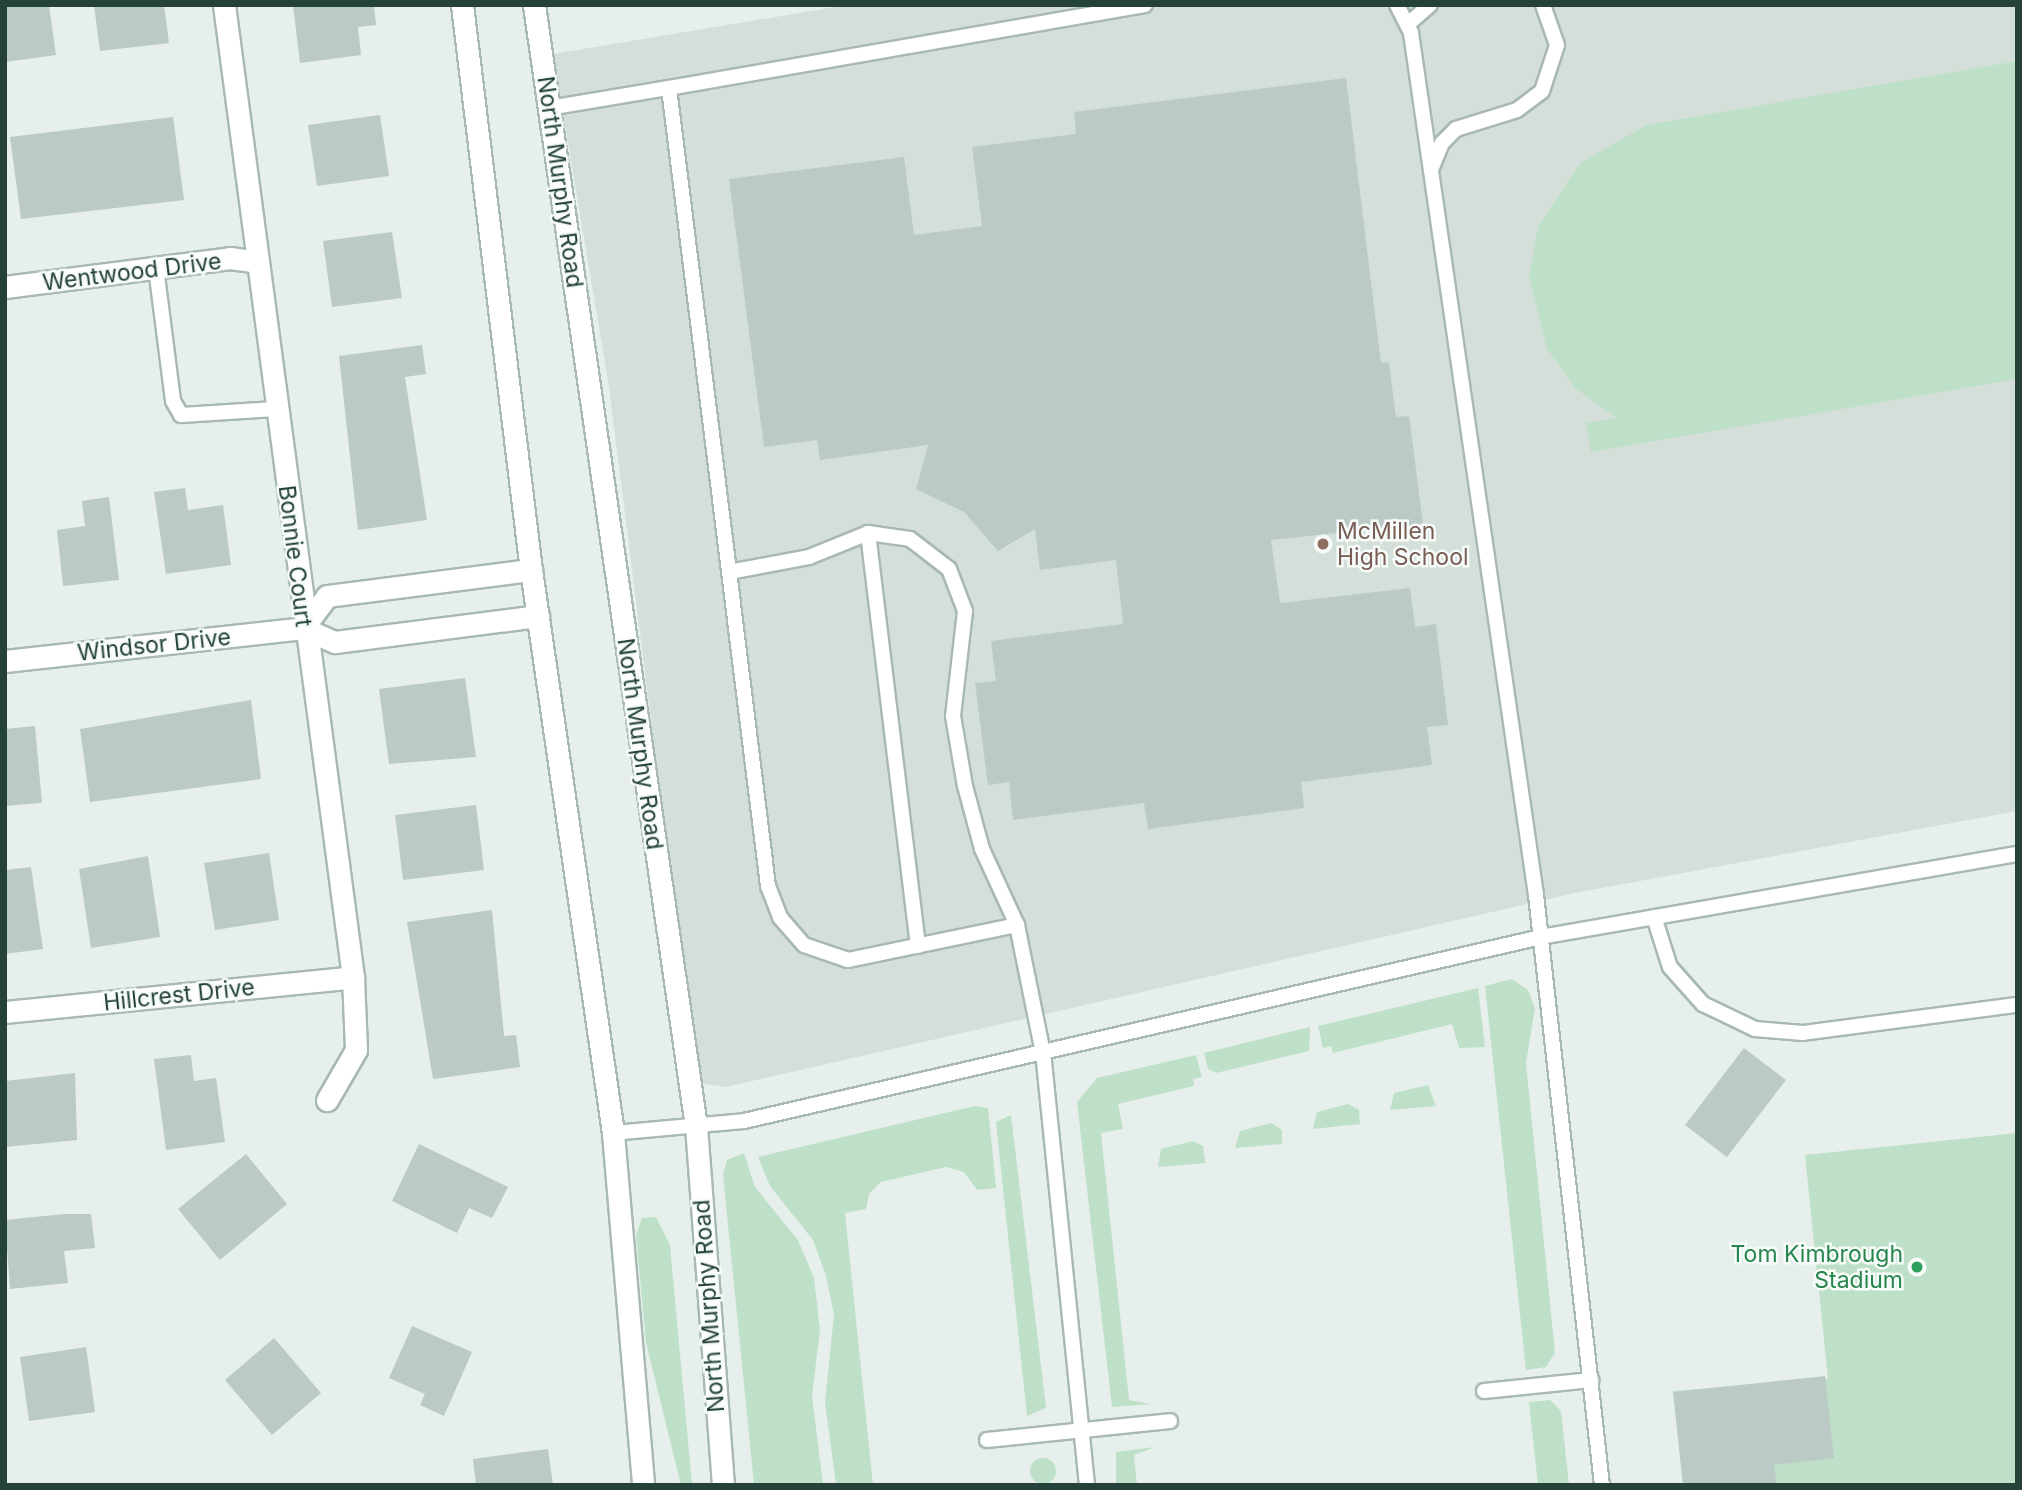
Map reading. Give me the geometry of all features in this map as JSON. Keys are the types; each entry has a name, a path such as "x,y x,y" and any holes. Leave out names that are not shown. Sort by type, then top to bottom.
{"main road":[{"name":"Bonnie Court","path":"224,5 303,628 353,977 356,1050 327,1100"},
{"path":"462,5 531,570 612,1133 643,1485"},
{"name":"North Murphy Road","path":"534,5 696,1126 723,1485"},
{"name":"Wentwood Drive","path":"5,287 230,258 258,262"},
{"path":"303,628 327,596 531,570"},
{"name":"Windsor Drive","path":"5,661 303,628 335,642 538,616"},
{"name":"Hillcrest Drive","path":"5,1012 353,977"}],"lane":[{"path":"549,108 1145,5"},
{"path":"1397,5 1408,24 1431,171 1541,937 1602,1485"},
{"path":"1408,24 1430,5"},
{"path":"1431,171 1441,143 1456,128 1517,110 1542,91 1557,45 1543,5"},
{"path":"669,88 772,902 804,945 848,960 1017,925"},
{"path":"156,268 173,401 181,415 276,410"},
{"path":"729,572 809,557 868,533 896,534 922,545 960,587 965,623 953,716 965,786 982,849 1017,925 1043,1053 1087,1485"},
{"path":"868,533 918,946"},
{"path":"612,1133 744,1121 1541,937 2017,854"},
{"path":"1654,917 1670,967 1703,1004 1755,1029 1803,1033 2017,1005"},
{"path":"1484,1391 1591,1380"},
{"path":"986,1440 1170,1421"}],"shaded area":[{"name":"McMillen High School","path":"847,5 2017,5 2017,811 1575,893 726,1087 704,1084 695,1070 609,387 553,54"}],"green space":[{"path":"2017,61 2017,379 1591,452 1586,423 1617,418 1576,389 1547,349 1529,277 1538,227 1580,163 1647,125"},
{"path":"1512,979 1528,990 1535,1008 1526,1063 1555,1353 1546,1367 1526,1370 1485,986"},
{"path":"1478,988 1485,1047 1459,1048 1452,1024 1333,1053 1331,1046 1323,1048 1318,1026"},
{"path":"1310,1027 1309,1051 1216,1073 1208,1069 1204,1053"},
{"path":"1196,1055 1202,1077 1193,1079 1194,1086 1118,1104 1123,1129 1101,1133 1129,1400 1151,1404 1112,1407 1077,1102 1097,1078"},
{"path":"1428,1085 1436,1106 1390,1110 1394,1093"},
{"path":"1348,1104 1359,1110 1360,1124 1313,1129 1317,1112"},
{"path":"975,1106 988,1108 996,1188 977,1190 964,1172 946,1167 881,1182 869,1194 866,1209 845,1213 873,1485 836,1485 825,1402 834,1315 826,1276 813,1240 770,1186 758,1157"},
{"path":"1011,1115 1046,1408 1027,1416 996,1122"},
{"path":"1271,1123 1282,1130 1282,1144 1235,1148 1240,1131"},
{"name":"Tom Kimbrough Stadium","path":"2017,1133 2017,1485 1683,1485 1673,1391 1828,1379 1805,1155"},
{"path":"1193,1141 1203,1146 1205,1163 1158,1167 1161,1149"},
{"path":"744,1153 755,1187 798,1240 814,1278 820,1330 812,1396 823,1485 754,1485 723,1175 727,1160"},
{"path":"656,1217 670,1245 692,1485 681,1485 646,1343 636,1235 642,1218"},
{"path":"1550,1400 1561,1411 1569,1485 1538,1485 1529,1402"},
{"path":"1155,1447 1134,1455 1137,1485 1116,1485 1116,1452"},
{"path":"1043,1458 1052,1462 1056,1471 1052,1480 1043,1484 1034,1480 1030,1471 1034,1462"}],"building":[{"path":"5,5 49,5 56,55 5,62"},
{"path":"94,5 164,5 169,43 100,51"},
{"path":"293,5 374,5 376,25 358,27 361,55 300,63"},
{"name":"McMillen High School","path":"1346,78 1381,363 1389,362 1396,417 1409,416 1423,524 1271,540 1280,603 1410,588 1415,627 1436,624 1448,725 1427,727 1432,765 1301,782 1304,808 1148,829 1144,803 1013,820 1009,782 988,785 975,683 996,681 991,641 1123,624 1116,560 1040,570 1035,529 998,551 964,512 916,489 928,445 820,460 817,440 764,447 729,179 904,157 914,235 982,226 972,147 1076,134 1074,112"},
{"path":"380,115 389,176 317,186 308,125"},
{"path":"173,117 184,200 21,219 10,137"},
{"path":"392,232 402,298 332,307 323,241"},
{"path":"422,345 426,374 405,377 427,520 358,530 339,356"},
{"path":"185,488 188,510 223,505 231,565 166,574 154,492"},
{"path":"109,497 119,580 63,586 57,530 85,526 82,501"},
{"path":"465,678 476,757 389,764 379,689"},
{"path":"251,700 261,779 90,802 80,729"},
{"path":"35,726 42,803 5,806 5,729"},
{"path":"476,805 484,870 403,880 395,815"},
{"path":"269,853 279,920 215,930 204,863"},
{"path":"148,856 160,937 91,948 79,869"},
{"path":"31,867 43,949 5,954 5,870"},
{"path":"492,910 504,1036 516,1035 520,1067 433,1079 407,922"},
{"path":"1744,1048 1786,1080 1727,1157 1685,1125"},
{"path":"191,1055 194,1081 216,1078 225,1142 166,1150 154,1059"},
{"path":"75,1073 77,1140 5,1147 5,1081"},
{"path":"419,1144 508,1187 492,1218 469,1208 457,1233 392,1201"},
{"path":"246,1154 287,1204 220,1260 178,1209"},
{"path":"91,1214 95,1248 64,1251 68,1283 10,1289 5,1220"},
{"path":"412,1326 472,1352 444,1416 420,1405 425,1394 389,1378"},
{"path":"274,1338 321,1393 272,1435 225,1380"},
{"path":"86,1347 95,1412 29,1421 20,1357"},
{"path":"1825,1376 1834,1458 1774,1465 1777,1485 1683,1485 1673,1392"},
{"path":"548,1449 553,1485 476,1485 473,1459"}],"place":[{"name":"McMillen High School","path":"1323,544"},
{"name":"Tom Kimbrough Stadium","path":"1917,1267"}]}
